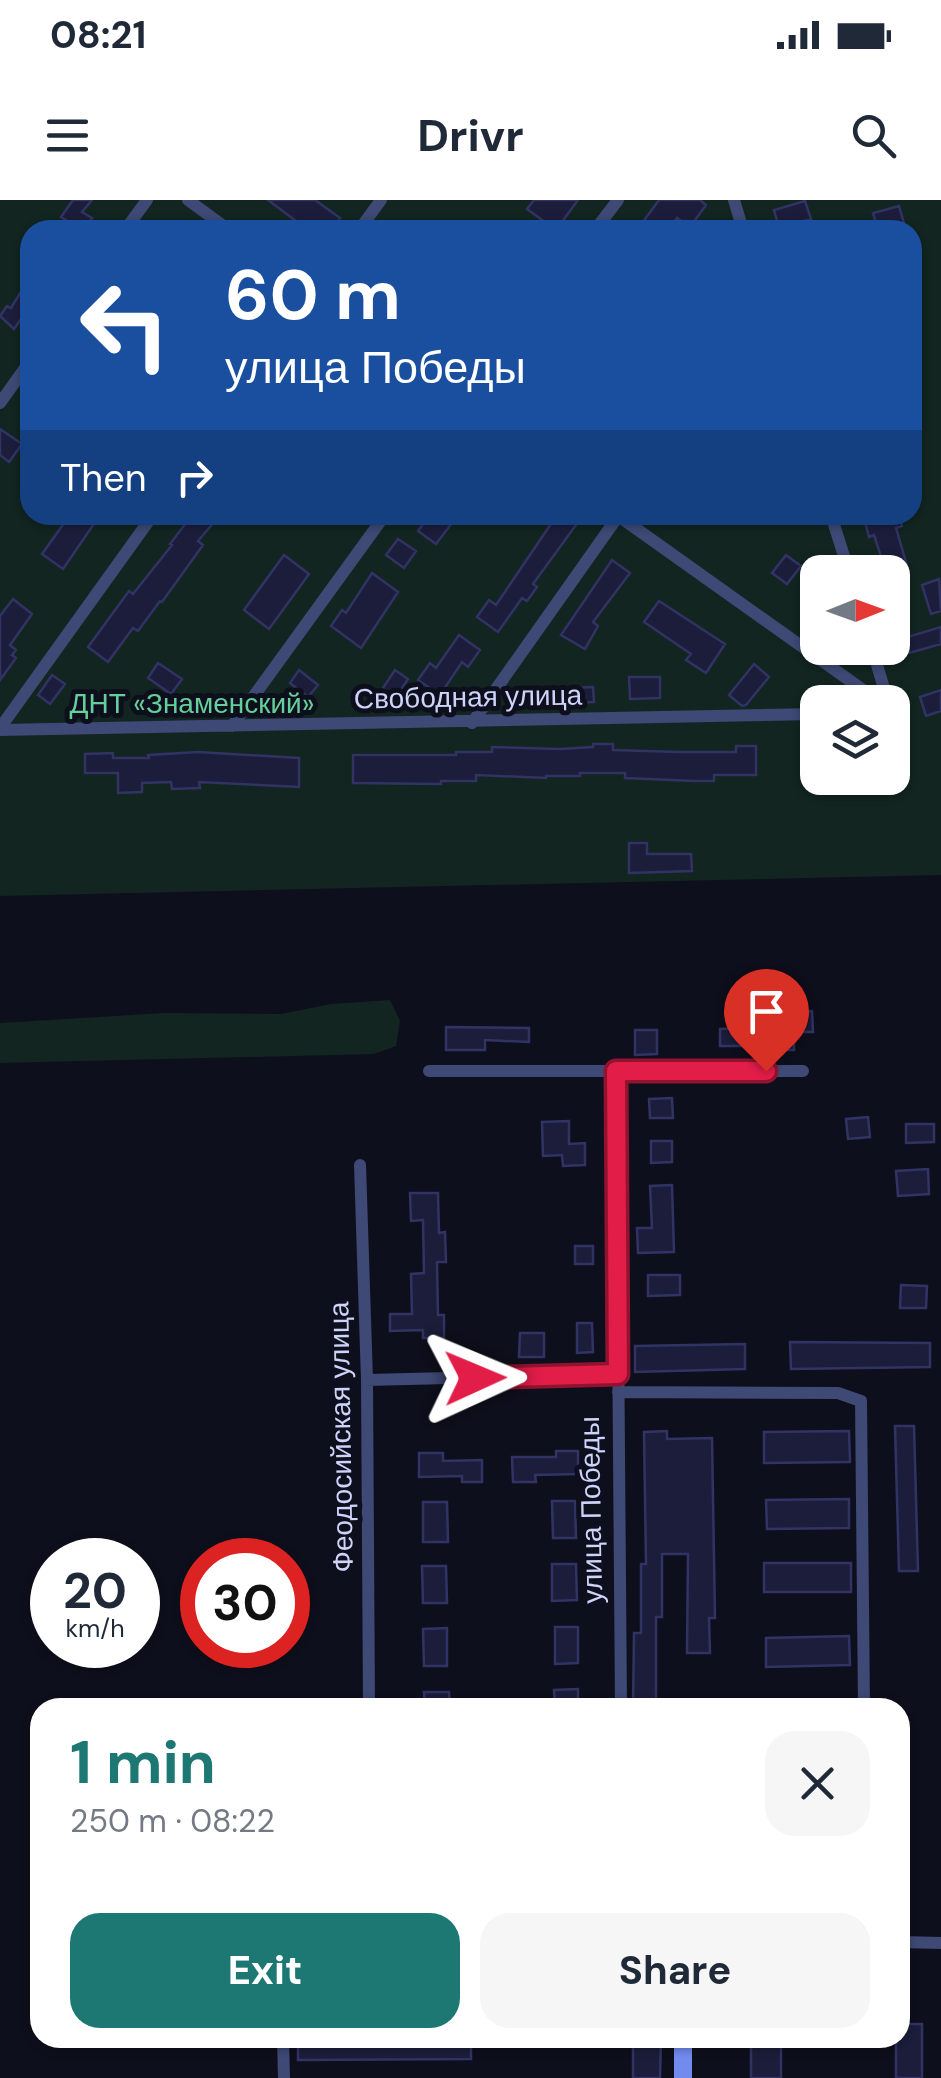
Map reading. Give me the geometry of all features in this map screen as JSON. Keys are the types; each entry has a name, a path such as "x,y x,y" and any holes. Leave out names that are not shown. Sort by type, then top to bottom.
{"street":[{"path":"188,200 215,220"},
{"path":"0,403 20,376"},
{"path":"0,729 146,525"},
{"path":"232,726 378,525"},
{"path":"472,722 611,525"},
{"path":"632,525 860,685"},
{"path":"834,525 843,555"},
{"name":"Свободная улица","path":"0,729 800,714"},
{"path":"429,1071 804,1071"},
{"name":"улица Победы","path":"616,1071 621,1698"},
{"name":"Феодосийская улица","path":"360,1165 368,1380 369,1698"},
{"path":"368,1380 618,1374"},
{"path":"618,1392 838,1393 861,1401 864,1698"},
{"path":"910,1942 941,1942"},
{"path":"283,2048 284,2078"},
{"path":"683,2048 683,2078"}],"green space":[{"name":"ДНТ «Знаменский»","path":"0,200 941,200 941,875 0,896"},
{"path":"390,1000 400,1021 396,1046 374,1054 0,1063 0,1023 164,1013 281,1014 331,1004"}],"building":[{"path":"73,200 92,200 82,212 90,220 61,217"},
{"path":"268,200 315,200 340,218 338,220 295,220"},
{"path":"534,200 578,200 563,220 542,220 527,209"},
{"path":"659,200 700,200 706,205 695,220 644,220"},
{"path":"805,201 811,219 777,220 774,210"},
{"path":"899,206 903,220 875,220 873,213"},
{"path":"20,293 20,320 14,329 0,316 7,306 11,308"},
{"path":"0,429 20,443 20,447 9,462 0,455"},
{"path":"63,525 93,525 63,569 42,554"},
{"path":"184,525 212,525 198,541 203,545 162,602 138,631 133,628 108,662 88,647"},
{"path":"422,525 450,525 436,544 418,531"},
{"path":"550,525 576,525 533,584 537,587 527,601 522,598 498,632 477,617 489,600 496,605"},
{"path":"866,525 902,525 896,528 904,555 880,555 874,535 869,537"},
{"path":"398,539 416,551 404,568 386,555"},
{"path":"284,555 309,574 269,629 244,610"},
{"path":"786,555 800,565 787,584 772,573"},
{"path":"612,560 630,573 593,622 598,626 585,649 561,635"},
{"path":"372,573 398,592 361,648 331,626 342,610 346,613"},
{"path":"939,579 941,611 931,614 922,585"},
{"path":"13,599 32,614 10,645 16,650 12,655 16,658 0,680 0,616"},
{"path":"659,601 725,644 706,673 686,660 691,654 644,622"},
{"path":"941,627 941,644 910,653 910,636"},
{"path":"459,635 480,650 468,667 462,662 440,695 418,680 430,663 436,668"},
{"path":"158,663 182,679 171,694 148,678"},
{"path":"754,664 769,677 742,706 729,695"},
{"path":"299,670 318,685 308,697 290,683"},
{"path":"395,670 408,679 396,697 383,688"},
{"path":"52,675 65,684 50,704 38,695"},
{"path":"629,677 660,677 660,698 630,699"},
{"path":"593,687 594,702 572,703 572,688"},
{"path":"941,690 941,711 926,716 920,697"},
{"path":"613,744 613,750 679,752 736,752 736,746 756,746 756,775 714,775 714,781 694,781 625,778 625,773 546,778 476,775 476,781 441,784 353,783 353,755 456,755 492,752 492,747 560,749"},
{"path":"198,752 299,758 299,787 199,782 200,788 172,789 171,782 142,783 142,792 118,793 118,773 85,773 85,754 149,758 148,755"},
{"path":"629,843 647,843 647,854 691,854 692,871 629,873"},
{"path":"812,1011 813,1032 794,1032 794,1050 782,1050 781,1033 767,1033 766,1012"},
{"path":"446,1027 529,1028 529,1042 485,1040 485,1050 446,1050"},
{"path":"749,1028 748,1046 720,1046 720,1029"},
{"path":"635,1030 657,1030 657,1054 635,1055"},
{"path":"672,1098 673,1118 650,1118 649,1099"},
{"path":"868,1117 870,1137 848,1139 846,1119"},
{"path":"569,1121 569,1144 585,1143 585,1165 563,1166 562,1155 543,1156 542,1122"},
{"path":"906,1124 934,1124 934,1142 906,1143"},
{"path":"651,1141 672,1141 672,1162 651,1163"},
{"path":"928,1169 929,1194 898,1196 896,1171"},
{"path":"672,1185 674,1252 638,1253 637,1228 652,1228 650,1186"},
{"path":"410,1193 438,1193 439,1233 445,1232 446,1262 437,1262 438,1315 444,1315 444,1338 423,1338 423,1330 390,1331 390,1314 412,1314 411,1274 424,1273 423,1220 411,1221"},
{"path":"575,1246 593,1246 593,1264 575,1264"},
{"path":"648,1275 680,1275 680,1295 648,1296"},
{"path":"901,1285 927,1286 926,1308 900,1308"},
{"path":"577,1323 592,1323 593,1352 577,1353"},
{"path":"520,1333 544,1333 544,1357 519,1357"},
{"path":"790,1342 930,1343 930,1367 791,1369"},
{"path":"745,1344 745,1369 635,1372 635,1346"},
{"path":"895,1426 914,1426 918,1571 899,1571"},
{"path":"667,1431 667,1439 712,1438 715,1618 709,1618 710,1653 687,1653 688,1554 662,1554 662,1617 656,1617 656,1698 633,1698 634,1633 641,1633 641,1564 646,1564 644,1432"},
{"path":"849,1431 850,1462 764,1463 764,1432"},
{"path":"556,1451 578,1451 578,1474 535,1475 536,1482 513,1482 512,1457 556,1457"},
{"path":"419,1453 443,1453 443,1461 482,1460 482,1482 462,1482 462,1476 419,1477"},
{"path":"849,1499 849,1528 767,1529 766,1500"},
{"path":"552,1501 575,1501 576,1538 553,1538"},
{"path":"423,1502 447,1502 448,1542 423,1542"},
{"path":"764,1563 851,1563 851,1592 764,1592"},
{"path":"552,1564 576,1564 577,1600 552,1601"},
{"path":"422,1566 446,1566 447,1603 423,1603"},
{"path":"555,1627 578,1627 578,1663 555,1664"},
{"path":"447,1628 447,1666 424,1666 423,1629"},
{"path":"849,1636 850,1665 766,1667 766,1638"},
{"path":"578,1689 578,1698 554,1698 554,1690"},
{"path":"424,1692 449,1692 449,1698 424,1698"},
{"path":"910,2024 922,2024 922,2078 896,2078 896,2048 910,2048"},
{"path":"298,2048 471,2048 471,2059 298,2060"},
{"path":"633,2048 661,2048 660,2078 633,2078"},
{"path":"751,2048 781,2048 781,2078 751,2078"}],"route":[{"path":"475,1378 618,1374 616,1071 766,1071"}]}
